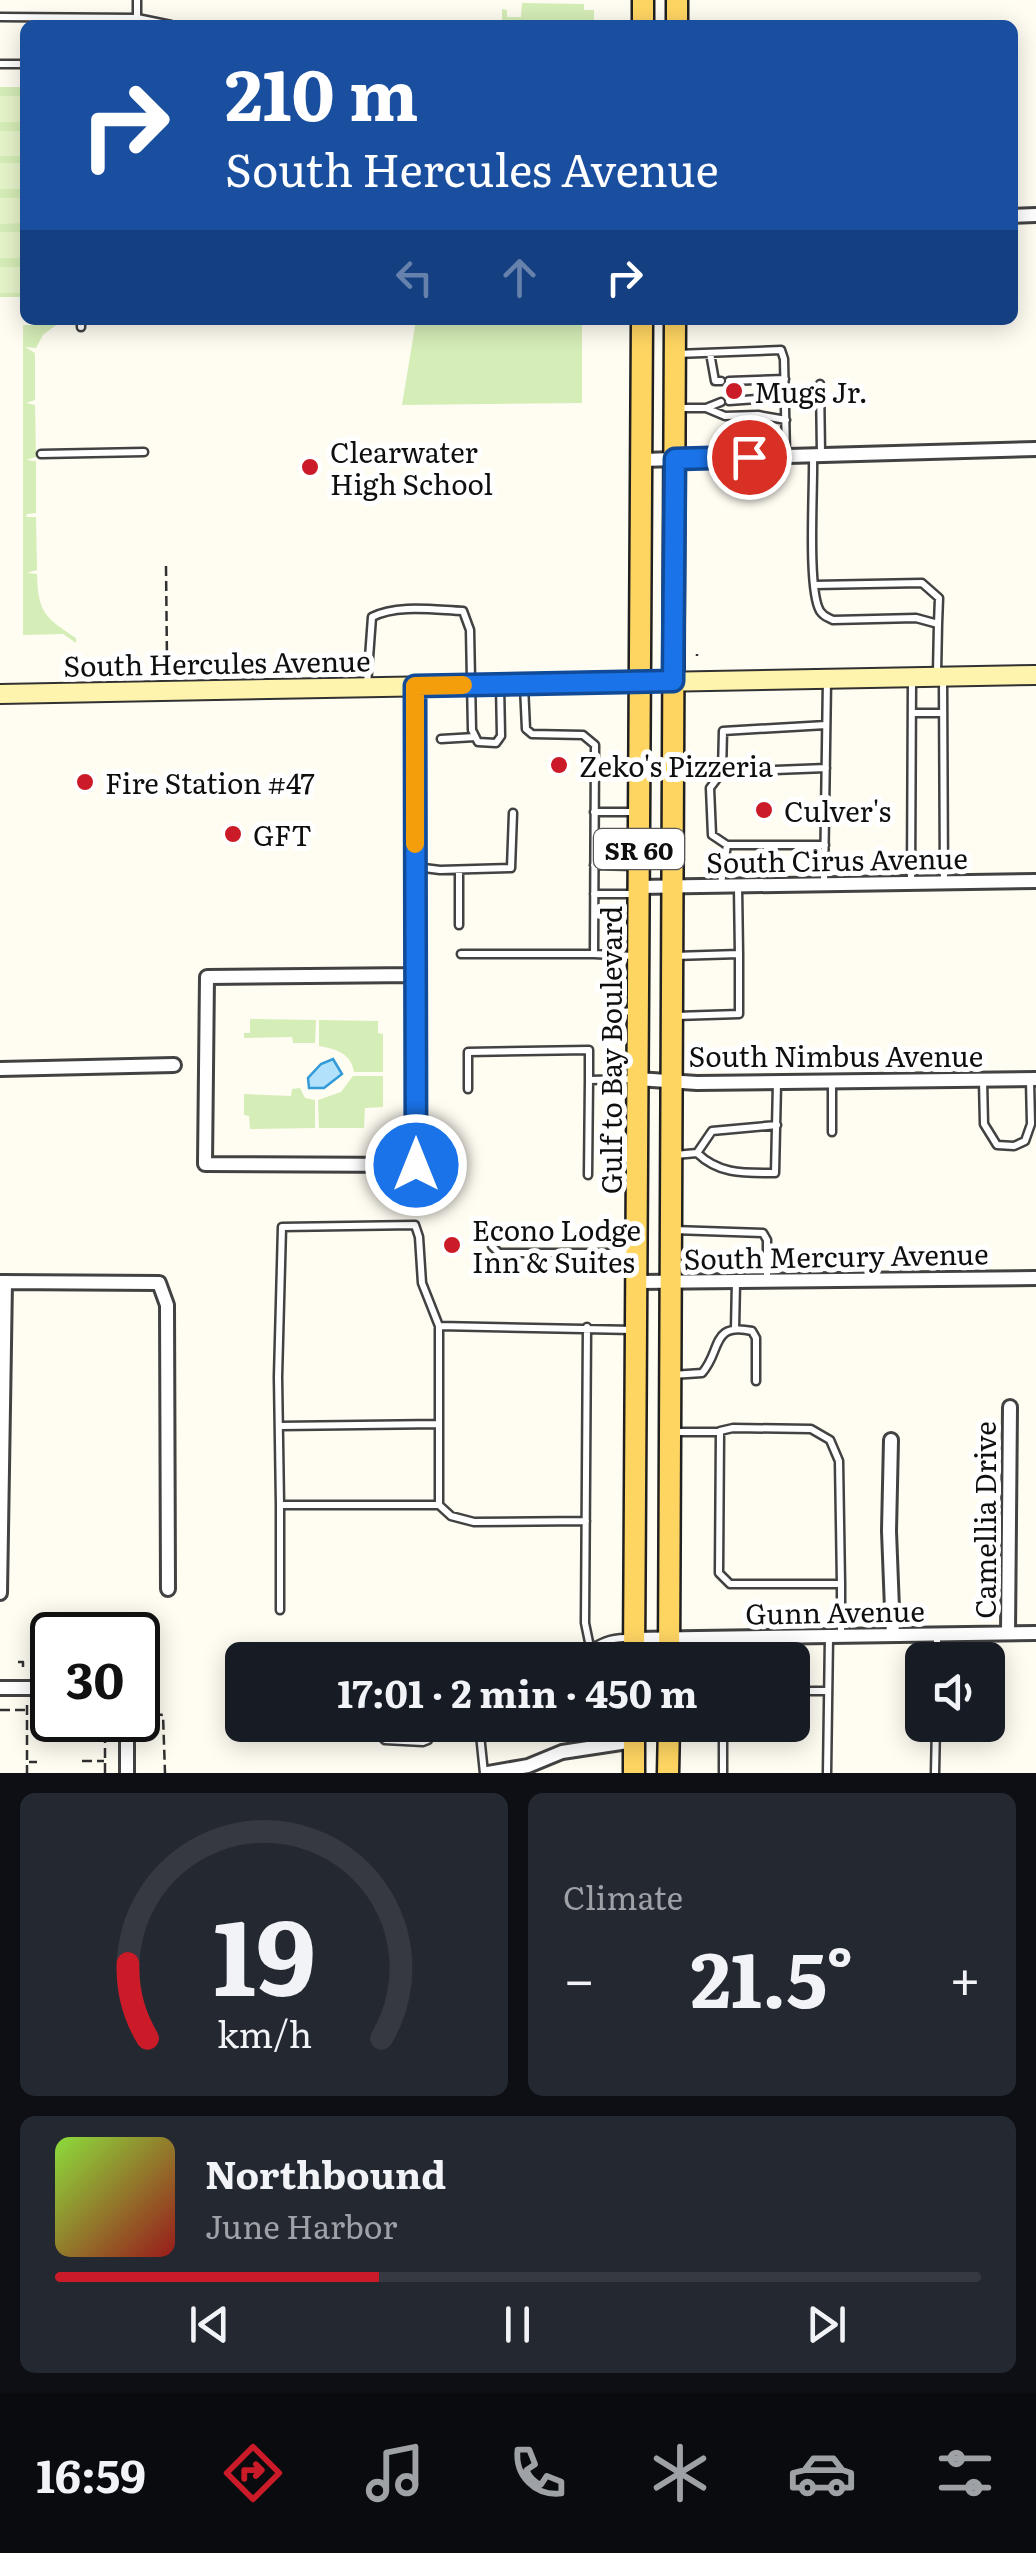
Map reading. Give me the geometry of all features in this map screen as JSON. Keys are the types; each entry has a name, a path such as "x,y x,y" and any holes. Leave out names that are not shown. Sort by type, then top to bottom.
{"main road":[{"name":"Gulf to Bay Boulevard","path":"634,1642 642,325"},
{"name":"SR 60","path":"669,1642 675,325"},
{"path":"634,1742 634,1773"},
{"path":"668,1742 668,1773"}],"street":[{"path":"641,460 1036,449"},
{"name":"South Hercules Avenue","path":"0,694 1036,675"},
{"path":"415,686 414,866 416,974 416,1165 205,1164 207,976 416,974"},
{"name":"South Cirus Avenue","path":"638,883 672,887 1036,881"},
{"path":"0,1069 174,1065"},
{"name":"South Nimbus Avenue","path":"637,1079 1033,1079"},
{"name":"South Mercury Avenue","path":"636,1282 1036,1278"},
{"path":"0,1593 2,1282 159,1283 167,1305 168,1589"},
{"name":"Camellia Drive","path":"1008,1634 1010,1406"},
{"path":"891,1440 893,1635"},
{"name":"Gunn Avenue","path":"656,1642 669,1638 1036,1633"},
{"path":"0,1688 30,1688"},
{"path":"127,1742 127,1773"},
{"path":"486,1773 528,1766 600,1742"}],"lane":[{"path":"137,18 138,0"},
{"path":"0,17 70,20"},
{"path":"126,20 147,20"},
{"path":"675,354 780,350 784,360 786,456"},
{"path":"710,352 715,381 785,379"},
{"path":"820,384 814,585 818,608 833,620 916,618 938,624"},
{"path":"675,408 706,408 725,402 786,397"},
{"path":"706,408 724,416 758,415 786,420"},
{"path":"41,454 144,452"},
{"path":"814,585 922,583 939,598 944,882"},
{"path":"367,686 372,617 384,611 436,610 463,611 470,630 472,730 478,742 488,745 501,736 500,685"},
{"path":"911,883 912,678"},
{"path":"824,885 826,679"},
{"path":"524,685 526,730 532,734 583,735 595,745 594,954"},
{"path":"912,713 943,712"},
{"path":"825,845 727,845 712,835 710,788 722,772 723,731 728,728 826,725"},
{"path":"441,738 476,737"},
{"path":"722,772 826,768"},
{"path":"594,812 639,812"},
{"path":"414,866 459,870 511,868 513,814"},
{"path":"720,886 727,845"},
{"path":"594,865 638,883"},
{"path":"459,870 459,924"},
{"path":"594,894 638,883"},
{"path":"672,1016 740,1014 738,886"},
{"path":"461,954 638,956"},
{"path":"672,956 739,954"},
{"path":"614,955 616,1010 638,1011"},
{"path":"468,1089 468,1052 589,1050 588,1176"},
{"path":"589,1080 637,1079"},
{"path":"982,1080 986,1132 997,1145 1014,1146 1025,1141 1031,1124 1033,1079"},
{"path":"672,1155 697,1153 708,1164 732,1173 776,1173 777,1082"},
{"path":"832,1082 832,1132"},
{"path":"697,1153 712,1131 778,1125"},
{"path":"280,1610 278,1377 282,1227 415,1226 422,1283 440,1326 439,1505"},
{"path":"492,1228 492,1246 499,1252 636,1253"},
{"path":"671,1230 763,1233 768,1240 768,1281"},
{"path":"735,1329 736,1281"},
{"path":"440,1326 636,1330"},
{"path":"587,1327 586,1624 589,1642"},
{"path":"670,1375 702,1373 722,1334 735,1329 752,1331 756,1338 756,1381"},
{"path":"280,1426 439,1424"},
{"path":"670,1432 811,1428 830,1440 840,1461 841,1584 828,1691 827,1773"},
{"path":"720,1432 719,1573 730,1584 841,1584"},
{"path":"280,1504 439,1505 451,1516 474,1522 586,1521"},
{"path":"937,1634 937,1642"},
{"path":"810,1691 828,1691"},
{"path":"481,1742 486,1773"},
{"path":"722,1773 723,1742"},
{"path":"935,1773 936,1742"}],"path":[{"path":"166,566 167,662"},
{"path":"75,652 76,663"},
{"path":"18,1662 22,1662 22,1678"},
{"path":"0,1710 27,1710 27,1773"},
{"path":"160,1715 165,1722 165,1773"},
{"path":"105,1742 105,1773"},
{"path":"82,1761 105,1761"},
{"path":"27,1762 38,1762"}],"green space":[{"path":"522,3 584,4 584,10 594,10 594,20 502,20 502,9 507,10 507,17 521,17"},
{"path":"0,87 20,87 20,297 0,297"},
{"path":"0,96 20,96 20,122 0,122"},
{"path":"0,131 20,131 20,156 0,156"},
{"path":"0,163 20,163 20,189 0,189"},
{"path":"0,198 20,198 20,223 0,224"},
{"path":"0,232 20,232 20,258 0,258"},
{"path":"0,267 20,267 20,293 0,293"},
{"path":"23,325 56,325 43,335 36,348 25,347 35,353 35,400 26,403 35,405 36,457 26,460 36,461 36,513 26,517 36,517 37,570 27,573 37,574 39,598 46,614 76,638 76,643 63,634 23,635"},
{"path":"415,325 582,325 582,403 402,405"},
{"path":"250,1019 316,1020 315,1043 293,1043 292,1037 244,1038 244,1033 250,1033"},
{"path":"319,1020 378,1021 378,1033 383,1034 383,1072 354,1072 346,1056 319,1046"},
{"path":"353,1076 383,1076 383,1107 365,1108 364,1128 319,1128 318,1100 341,1092"},
{"path":"300,1088 305,1098 315,1100 315,1128 250,1129 249,1116 244,1115 244,1094 291,1096 292,1089"}],"water":[{"path":"333,1059 342,1074 324,1088 309,1088 308,1078 321,1064"}],"slow traffic":[{"path":"415,844 415,686 463,685"}],"place":[{"name":"Mugs Jr.","path":"734,391"},
{"name":"Clearwater High School","path":"310,467"},
{"name":"Zeko's Pizzeria","path":"559,765"},
{"name":"Fire Station #47","path":"85,782"},
{"name":"Culver's","path":"764,810"},
{"name":"GFT","path":"233,834"},
{"name":"Econo Lodge Inn & Suites","path":"452,1245"}],"route":[{"path":"416,1165 415,686 673,681 675,459 749,457"}]}
